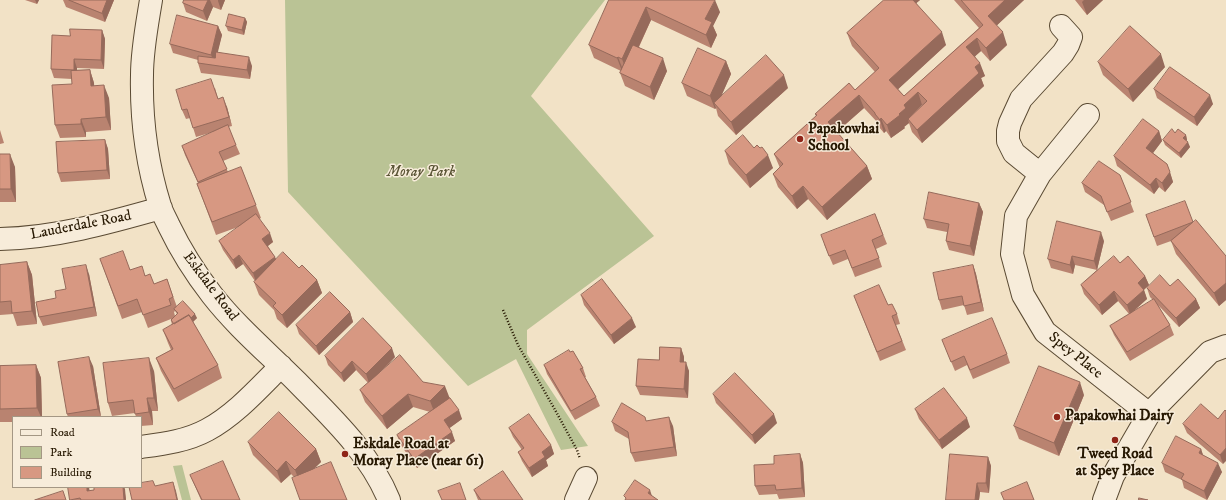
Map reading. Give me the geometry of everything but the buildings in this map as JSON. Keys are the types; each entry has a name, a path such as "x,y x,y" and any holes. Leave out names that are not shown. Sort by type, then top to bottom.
{"street":[{"name":"Eskdale Road","path":"151,0 142,75 143,121 148,160 160,208 189,263 213,296 237,324 325,411 365,457 376,474 389,500"},
{"path":"1040,174 1014,153 1008,142 1008,131 1021,99 1068,46 1071,37 1061,26"},
{"name":"Spey Place","path":"1088,115 1040,174 1016,216 1012,254 1023,295 1045,332 1149,414"},
{"name":"Lauderdale Road","path":"0,239 71,231 113,222 160,208"},
{"path":"1104,500 1113,476 1149,414 1210,352 1226,346"},
{"path":"142,447 163,444 206,431 226,418 257,391 281,366"},
{"path":"576,500 586,478"}],"path":[{"path":"504,310 518,345 577,450 586,478"}],"green space":[{"name":"Moray Park","path":"285,0 605,0 531,96 654,236 527,330 527,354 588,446 561,450 516,359 468,386 288,192"},
{"path":"182,465 191,500 182,500 173,466"}],"place":[{"name":"Papakowhai School","path":"800,139"},
{"name":"Papakowhai Dairy","path":"1057,417"},
{"name":"Tweed Road at Spey Place","path":"1115,440"},
{"name":"Eskdale Road at Moray Place (near 61)","path":"345,454"}]}
